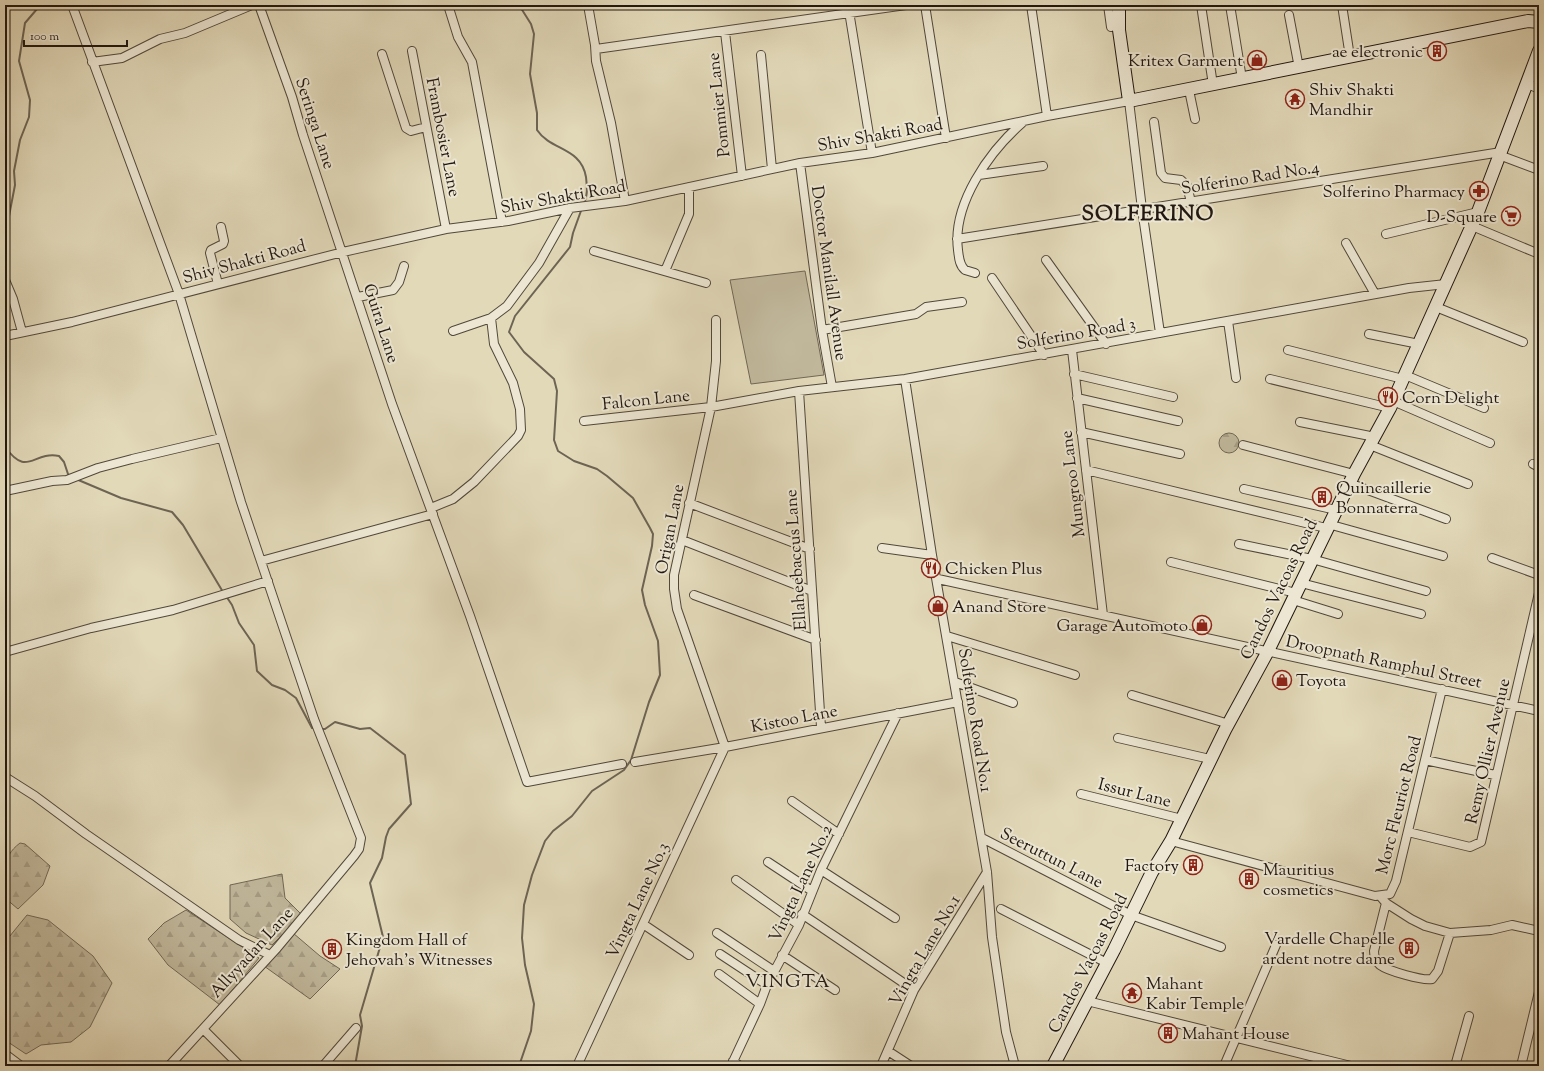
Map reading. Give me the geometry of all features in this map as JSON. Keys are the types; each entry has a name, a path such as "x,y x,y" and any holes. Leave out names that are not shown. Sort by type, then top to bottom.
{"main road":[{"path":"1120,5 1119,30 1129,101 1528,21 1539,22"},
{"name":"Candos Vacoas Road","path":"1053,1066 1171,841 1210,760 1268,651 1351,478 1392,405 1478,212 1539,51"}],"street":[{"name":"Allyyadan Lane","path":"72,5 178,294 221,438 314,719 361,838 359,849 354,856 270,955 169,1066"},
{"path":"92,62 122,58 160,39 185,33 252,5"},
{"name":"Seringa Lane","path":"259,5 292,97 302,135 343,252"},
{"path":"448,5 458,37 472,62 502,222"},
{"path":"588,5 596,49 596,61 611,123 625,201"},
{"path":"596,49 725,32 849,9 906,5"},
{"path":"925,5 946,138"},
{"path":"1031,5 1047,116"},
{"path":"1108,5 1111,27"},
{"path":"1201,5 1213,85"},
{"path":"1230,5 1242,79"},
{"path":"1342,5 1350,57"},
{"path":"849,9 872,152"},
{"path":"1289,15 1299,68"},
{"name":"Pommier Lane","path":"725,32 742,176"},
{"name":"Frambosier Lane","path":"412,51 446,229"},
{"path":"382,54 406,128 411,131 426,127"},
{"path":"761,55 772,169"},
{"path":"1526,83 1539,89"},
{"path":"1188,90 1195,119"},
{"path":"1129,101 1142,209 1160,333"},
{"name":"Shiv Shakti Road","path":"5,336 72,322 343,252 446,229 502,222 574,208 625,201 800,163 872,152 1047,116 1129,101"},
{"path":"975,273 968,272 962,268 957,239 958,224 979,175 993,152 1022,122"},
{"path":"1154,122 1161,173 1165,178 1181,180 1186,186 1191,202"},
{"path":"1500,153 1539,170"},
{"name":"Solferino Rad No.4","path":"957,239 1500,153"},
{"name":"Doctor Manilall Avenue","path":"800,163 822,330 832,387"},
{"path":"979,175 1043,166"},
{"path":"665,271 689,214 689,187"},
{"path":"453,331 491,318 507,306 539,263 574,208"},
{"path":"1386,234 1478,212"},
{"path":"1472,226 1539,254"},
{"path":"218,284 210,253 211,250 223,244 224,241 221,227"},
{"path":"1346,243 1375,294"},
{"path":"594,251 706,283"},
{"name":"Guira Lane","path":"343,252 392,404 432,511 527,782 622,764"},
{"path":"1046,260 1106,344"},
{"path":"358,297 393,290 399,282 404,266"},
{"path":"992,278 1044,355"},
{"path":"5,280 13,299 22,332"},
{"name":"Solferino Road 3","path":"711,407 799,391 906,379 1106,344 1375,294 1446,284"},
{"path":"822,330 916,314 926,307 962,302"},
{"path":"1436,307 1523,342"},
{"path":"261,561 432,511 453,499 474,482 518,436 521,430 520,408 514,389 494,344 491,318"},
{"name":"Origan Lane","path":"716,320 716,361 711,407 674,575 674,589 677,609 725,747"},
{"path":"1228,321 1236,378"},
{"path":"1369,334 1419,344"},
{"name":"Mungroo Lane","path":"1072,350 1103,614"},
{"path":"1288,350 1404,377 1484,408"},
{"path":"1074,374 1173,397"},
{"name":"Solferino Road No.1","path":"906,379 932,555 938,579 982,838 987,872 992,937 1006,1032 1015,1066"},
{"path":"1270,379 1392,405 1490,442"},
{"name":"Ellaheebaccus Lane","path":"799,391 821,728"},
{"path":"1077,398 1178,421"},
{"name":"Falcon Lane","path":"584,421 711,407"},
{"path":"1300,422 1372,441 1468,484"},
{"path":"1081,432 1180,454"},
{"path":"5,491 52,480 67,480 98,468 132,458 221,438"},
{"path":"1244,445 1351,478 1446,519"},
{"path":"1086,470 1327,526 1443,556"},
{"path":"1244,489 1336,510"},
{"path":"689,503 810,549"},
{"path":"682,540 812,591"},
{"path":"1239,544 1312,559 1426,591"},
{"path":"882,548 932,555"},
{"path":"1492,558 1539,575"},
{"path":"1171,562 1296,592 1421,614"},
{"name":"Droopnath Ramphul Street","path":"938,579 1103,614 1539,711"},
{"path":"5,652 91,628 173,610 268,581"},
{"path":"1296,592 1338,614"},
{"name":"Remy Ollier Avenue","path":"1408,832 1470,847 1477,845 1483,838 1495,775 1539,593"},
{"path":"694,595 816,640"},
{"path":"947,636 1075,675"},
{"path":"955,682 1013,703"},
{"name":"Morc Fleuriot Road","path":"1171,841 1383,900 1394,888 1442,689"},
{"path":"1132,695 1229,724"},
{"name":"Kistoo Lane","path":"635,762 725,747 958,702"},
{"name":"Vingta Lane No.2","path":"735,1064 767,985 799,925 802,914 821,870 840,834 898,713"},
{"path":"1118,738 1210,760"},
{"name":"Vingta Lane No.3","path":"577,1066 725,747"},
{"path":"1425,760 1495,775"},
{"path":"5,777 35,796 86,834 239,940 270,955"},
{"name":"Issur Lane","path":"1080,794 1182,819"},
{"path":"792,802 840,834"},
{"name":"Seeruttun Lane","path":"982,838 1131,915 1221,947"},
{"path":"768,862 812,891"},
{"path":"821,870 895,918"},
{"name":"Vingta Lane No.1","path":"881,1066 914,990 987,872"},
{"path":"736,880 799,925"},
{"path":"1450,933 1438,971 1432,979 1423,979 1381,966 1374,956 1383,900 1425,926 1450,933 1491,930 1512,925 1539,931"},
{"path":"1001,909 1107,964"},
{"path":"802,914 914,990"},
{"path":"643,924 689,955"},
{"path":"717,933 774,971"},
{"path":"1224,1066 1276,945"},
{"path":"720,954 767,985"},
{"path":"782,955 836,990"},
{"path":"719,974 760,1004"},
{"path":"1521,1066 1539,992"},
{"path":"1087,1000 1351,1066"},
{"path":"1455,1066 1469,1016"},
{"path":"323,1066 356,1028"},
{"path":"203,1029 240,1066"},
{"path":"888,1050 911,1066"},
{"path":"5,1054 21,1066"}],"green space":[{"path":"805,271 824,375 751,384 730,280"},
{"path":"1225,433 1233,433 1239,439 1239,447 1233,453 1225,453 1219,447 1219,439"},
{"path":"20,843 25,844 50,866 43,885 18,909 5,898 4,874 6,861 9,855"},
{"path":"282,874 285,898 302,915 272,945 246,933 230,919 230,885"},
{"path":"186,910 259,958 220,1005 168,965 148,939 164,923"},
{"path":"27,915 48,920 93,956 112,983 90,1027 71,1042 41,1045 26,1054 5,1040 5,942"},
{"path":"293,933 320,956 340,969 310,999 264,966"}],"waterway":[{"path":"5,219 9,216 15,185 14,171 20,140 29,117 30,100 19,61 25,23 37,9 44,5"},
{"path":"519,5 531,24 534,34 530,74 537,113 537,130 550,142 572,154 583,167 587,188 584,204"},
{"path":"519,1066 531,1031 534,1004 525,965 522,938 524,905 532,875 545,841 553,831 572,816 592,791 624,770 631,760 649,702 660,675 658,641 645,605 642,590 652,546 653,534 633,498 597,469 574,461 558,451 554,440 557,391 554,379 524,352 509,332 515,316 570,247 573,233 582,208"},
{"path":"5,447 19,461 25,462 50,455 59,456 64,462 70,476"},
{"path":"76,479 121,498 172,512 183,525 223,592"},
{"path":"226,596 232,605 239,623 254,645 257,671 272,685 285,690 296,698 312,728 316,728"},
{"path":"320,729 325,729 335,722 360,729 370,728 405,755 411,804 389,829 382,858 370,883 383,937 360,1015 362,1026 355,1066"}],"place":[{"name":"ae electronic","path":"1437,51"},
{"name":"Kritex Garment","path":"1257,60"},
{"name":"Shiv Shakti Mandhir","path":"1295,99"},
{"name":"Solferino Pharmacy","path":"1479,191"},
{"name":"D-Square","path":"1511,216"},
{"name":"Corn Delight","path":"1388,397"},
{"name":"Quincaillerie Bonnaterra","path":"1322,497"},
{"name":"Chicken Plus","path":"931,568"},
{"name":"Anand Store","path":"938,606"},
{"name":"Garage Automoto","path":"1202,625"},
{"name":"Toyota","path":"1282,680"},
{"name":"Factory","path":"1193,865"},
{"name":"Mauritius cosmetics","path":"1249,879"},
{"name":"Vardelle Chapelle ardent notre dame","path":"1409,948"},
{"name":"Kingdom Hall of Jehovah's Witnesses","path":"332,949"},
{"name":"Mahant Kabir Temple","path":"1132,993"},
{"name":"Mahant House","path":"1168,1033"}],"district":[{"name":"SOLFERINO","path":"1148,213"},
{"name":"VINGTA","path":"788,980"}]}
